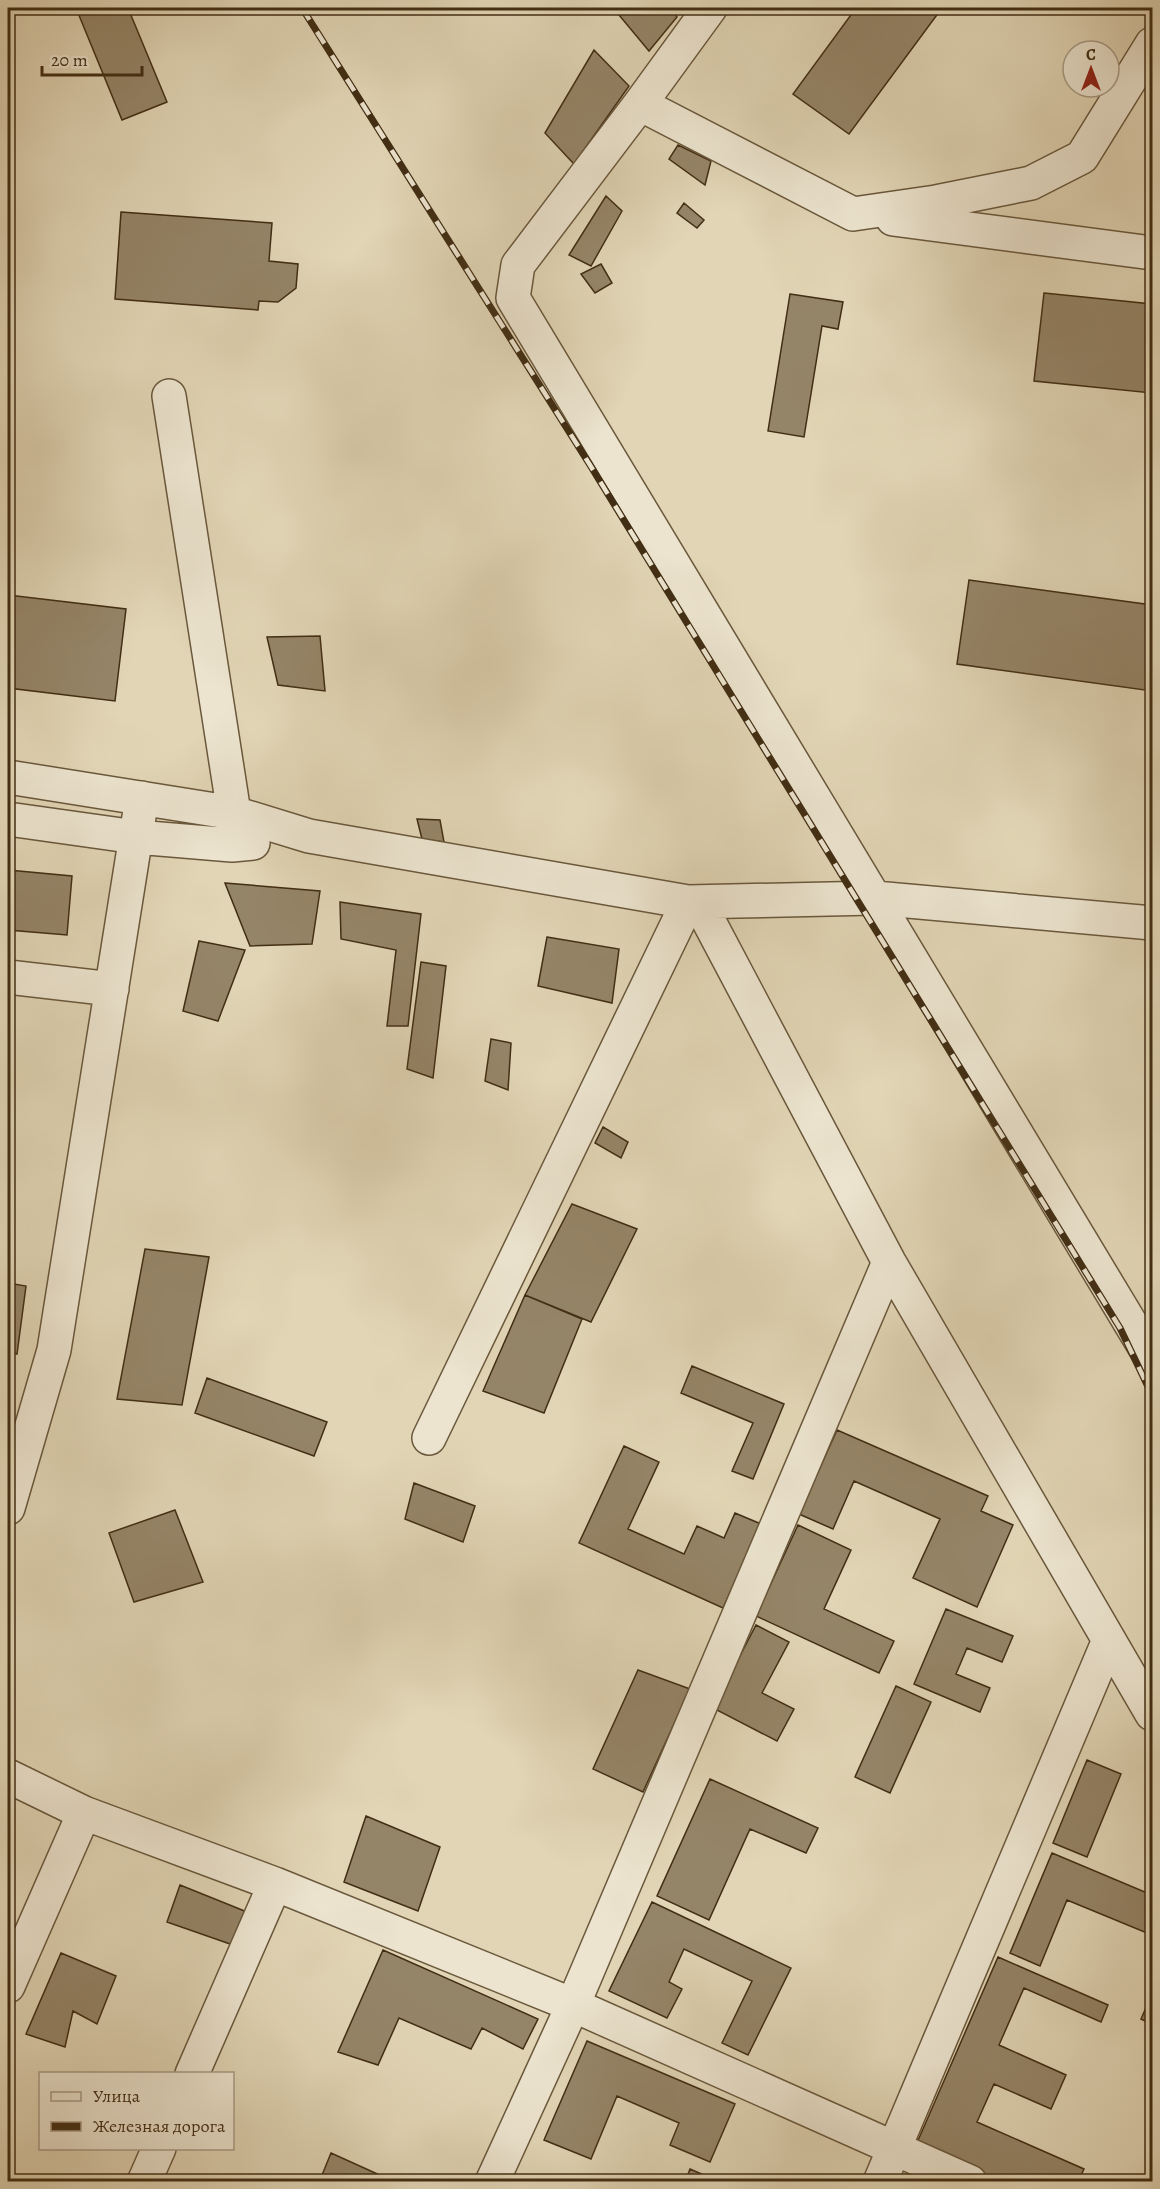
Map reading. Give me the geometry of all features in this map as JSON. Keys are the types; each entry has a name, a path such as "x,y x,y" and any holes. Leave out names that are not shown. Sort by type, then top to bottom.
{"street":[{"path":"710,8 518,265 513,298 1152,1359"},
{"path":"853,214 936,202 1031,183 1082,157 1152,45"},
{"path":"640,104 853,214 1152,253"},
{"path":"168,396 234,813 232,845"},
{"path":"8,777 234,813 309,836 688,902 874,898 1152,923"},
{"path":"8,1508 54,1350 142,798"},
{"path":"8,819 136,837 232,845 309,836"},
{"path":"688,902 706,916 889,1262 1152,1714"},
{"path":"429,1438 688,902"},
{"path":"8,977 112,989"},
{"path":"492,2181 573,2005 889,1262"},
{"path":"880,2181 1109,1640"},
{"path":"8,1776 84,1813 275,1884 573,2005 970,2181"},
{"path":"8,1986 84,1813"},
{"path":"192,2072 275,1884"},
{"path":"144,2181 158,2150"}],"building":[{"path":"76,8 128,8 167,102 122,120"},
{"path":"625,8 670,8 677,17 649,51 619,15"},
{"path":"856,8 942,8 849,134 793,94"},
{"path":"594,50 629,86 574,164 545,133"},
{"path":"678,145 711,161 705,185 669,159"},
{"path":"606,196 622,211 591,266 569,255"},
{"path":"684,203 704,220 697,228 677,213"},
{"path":"121,212 272,223 269,261 298,264 296,288 278,302 259,301 258,310 115,299"},
{"path":"601,264 612,283 595,293 581,274"},
{"path":"1044,293 1152,304 1152,393 1034,381"},
{"path":"790,294 843,302 838,329 822,326 804,437 768,431"},
{"path":"969,580 1152,605 1152,691 957,664"},
{"path":"8,595 126,609 115,701 8,688"},
{"path":"320,636 325,691 278,685 267,637"},
{"path":"417,819 440,820 444,842 422,839"},
{"path":"8,870 72,876 67,935 8,930"},
{"path":"225,883 320,891 312,944 250,946"},
{"path":"340,902 421,914 408,1026 387,1026 396,950 341,939"},
{"path":"547,937 619,949 612,1003 538,986"},
{"path":"199,941 245,950 218,1021 183,1011"},
{"path":"421,962 446,966 433,1078 407,1069"},
{"path":"491,1039 511,1043 508,1090 485,1081"},
{"path":"603,1127 628,1142 621,1158 595,1143"},
{"path":"572,1204 637,1229 591,1322 525,1295"},
{"path":"145,1249 209,1257 182,1405 117,1399"},
{"path":"8,1283 26,1286 17,1354 8,1352"},
{"path":"525,1295 582,1319 544,1413 483,1391"},
{"path":"692,1366 784,1404 753,1479 732,1471 753,1423 681,1393"},
{"path":"207,1378 327,1422 314,1456 195,1413"},
{"path":"837,1430 988,1496 981,1511 1013,1525 977,1607 913,1578 940,1519 854,1481 833,1529 799,1514"},
{"path":"624,1446 659,1462 628,1529 684,1554 697,1526 724,1538 735,1513 761,1524 723,1608 579,1543"},
{"path":"414,1483 475,1506 463,1542 405,1519"},
{"path":"175,1510 203,1582 134,1602 109,1533"},
{"path":"798,1525 851,1550 824,1609 894,1641 879,1673 756,1616"},
{"path":"946,1609 1013,1636 1002,1662 967,1648 956,1674 990,1688 980,1712 914,1684"},
{"path":"756,1625 789,1642 762,1693 794,1709 777,1741 713,1708"},
{"path":"638,1670 690,1689 643,1792 593,1769"},
{"path":"896,1686 931,1702 890,1793 855,1777"},
{"path":"1087,1760 1121,1774 1087,1857 1053,1843"},
{"path":"710,1779 818,1828 806,1853 750,1829 709,1920 657,1896"},
{"path":"366,1816 440,1847 418,1911 344,1882"},
{"path":"1052,1853 1152,1895 1152,1921 1147,1933 1067,1900 1040,1966 1010,1953"},
{"path":"180,1885 247,1912 233,1945 167,1922"},
{"path":"652,1902 791,1968 748,2055 722,2043 752,1981 684,1949 669,1982 682,1989 667,2018 609,1991"},
{"path":"383,1950 538,2019 523,2049 482,2028 471,2049 399,2018 378,2065 338,2052"},
{"path":"61,1953 116,1976 97,2024 73,2011 65,2047 26,2034"},
{"path":"998,1957 1108,2005 1101,2022 1024,1988 999,2045 1066,2075 1051,2109 994,2084 977,2122 1084,2169 1078,2182 998,2182 916,2145"},
{"path":"1152,1994 1152,2024 1141,2019"},
{"path":"587,2041 735,2104 710,2162 670,2145 679,2123 617,2096 591,2159 544,2140"},
{"path":"331,2153 395,2182 325,2182 320,2180"},
{"path":"690,2169 720,2182 685,2182"}],"railway":[{"path":"302,8 590,465 1120,1328 1152,1395"}]}
